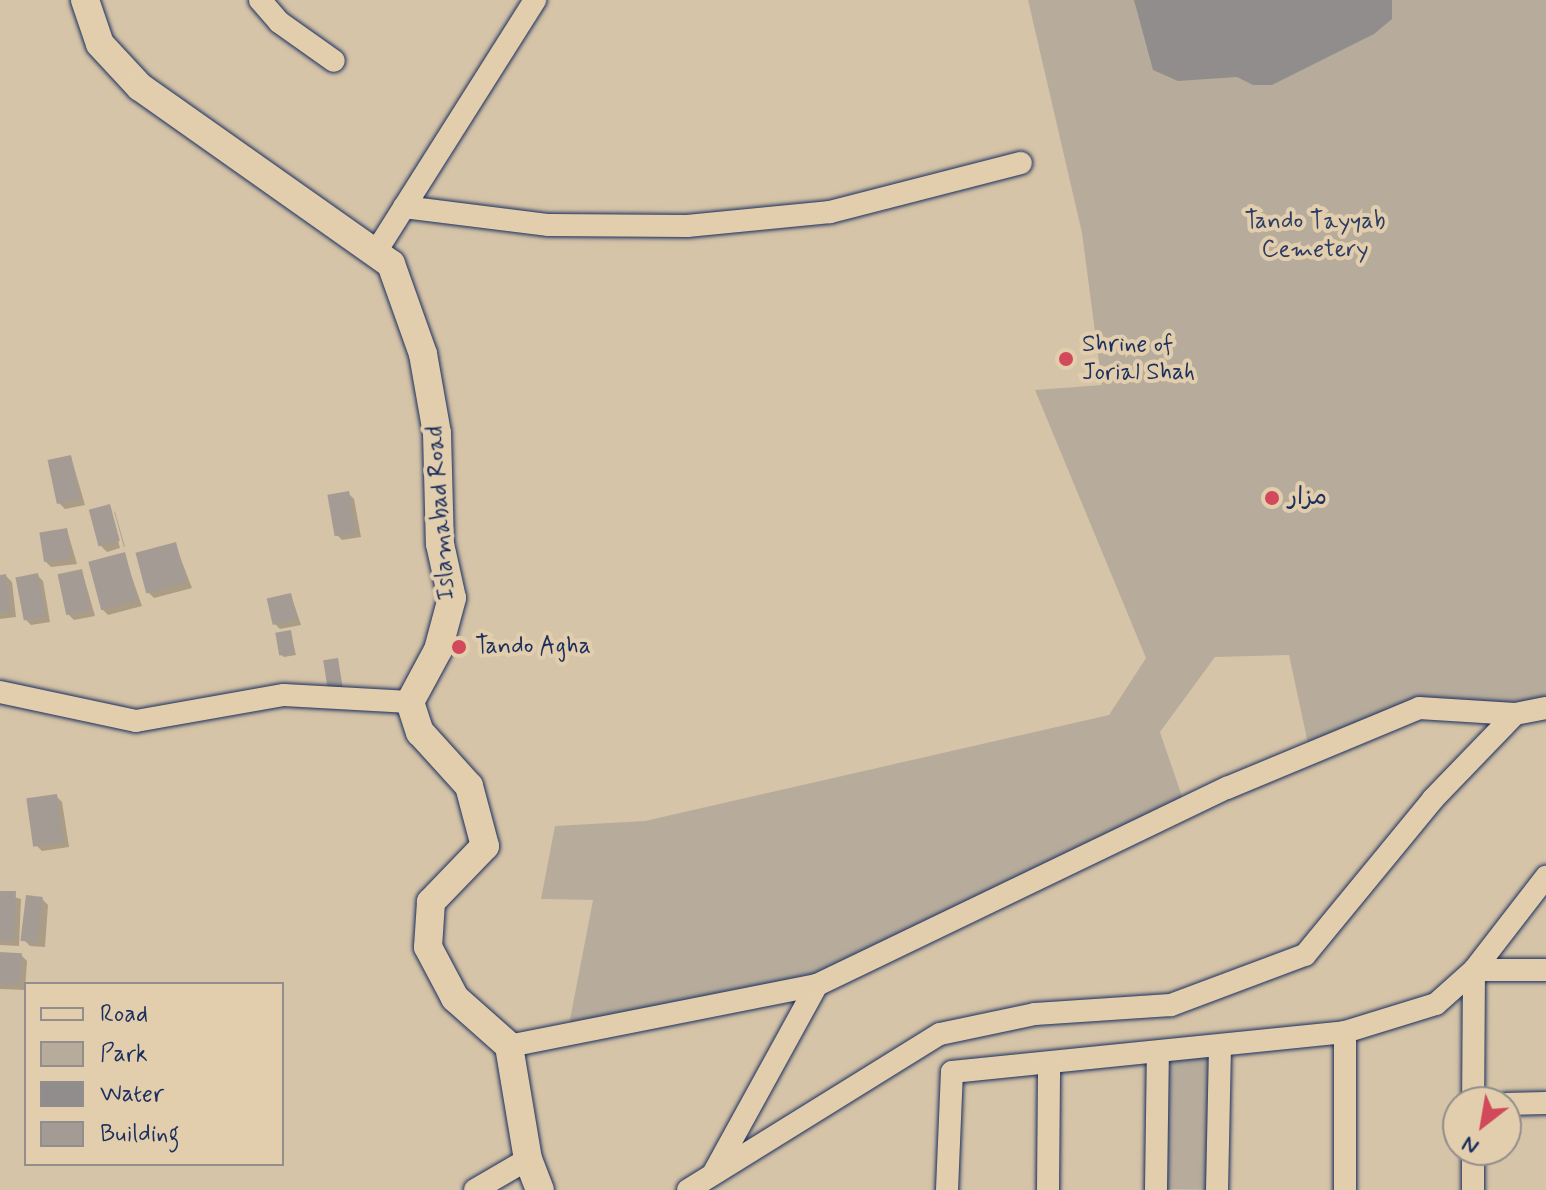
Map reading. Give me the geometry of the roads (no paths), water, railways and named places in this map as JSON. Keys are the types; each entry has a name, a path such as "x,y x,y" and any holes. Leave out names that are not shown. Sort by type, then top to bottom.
{"street":[{"name":"Islamabad Road","path":"85,0 100,44 140,87 377,250 391,264 423,354 437,433 440,544 452,598 438,650 410,702"},
{"path":"260,0 279,22 334,61"},
{"path":"377,250 535,0"},
{"path":"404,207 549,225 687,226 830,212 1021,163"},
{"path":"0,692 136,721 284,695 410,702 420,732 469,786 485,846 431,902 428,947 455,998 509,1046 528,1159 540,1190"},
{"path":"509,1046 817,985 1227,788 1419,708 1515,714 1546,708"},
{"path":"688,1190 940,1034 1035,1014 1171,1005 1305,955 1433,799 1515,714"},
{"path":"947,1190 952,1072 1345,1032 1436,1004 1474,970 1546,877"},
{"path":"1474,970 1546,970"},
{"path":"1473,1086 1474,970"},
{"path":"711,1177 817,985"},
{"path":"1345,1032 1345,1190"},
{"path":"1217,1190 1220,1046"},
{"path":"1156,1190 1158,1052"},
{"path":"1048,1190 1049,1063"},
{"path":"1522,1104 1546,1103"},
{"path":"475,1190 528,1159"},
{"path":"1473,1166 1473,1190"}],"water":[{"path":"1134,0 1392,0 1392,19 1374,34 1272,85 1253,85 1237,77 1178,81 1153,70"}],"place":[{"name":"Shrine of Jorial Shah","path":"1066,359"},
{"name":"مزار","path":"1272,498"},
{"name":"Tando Agha","path":"459,647"}],"park label":[{"name":"Tando Tayyab Cemetery","path":"1315,236"}]}
